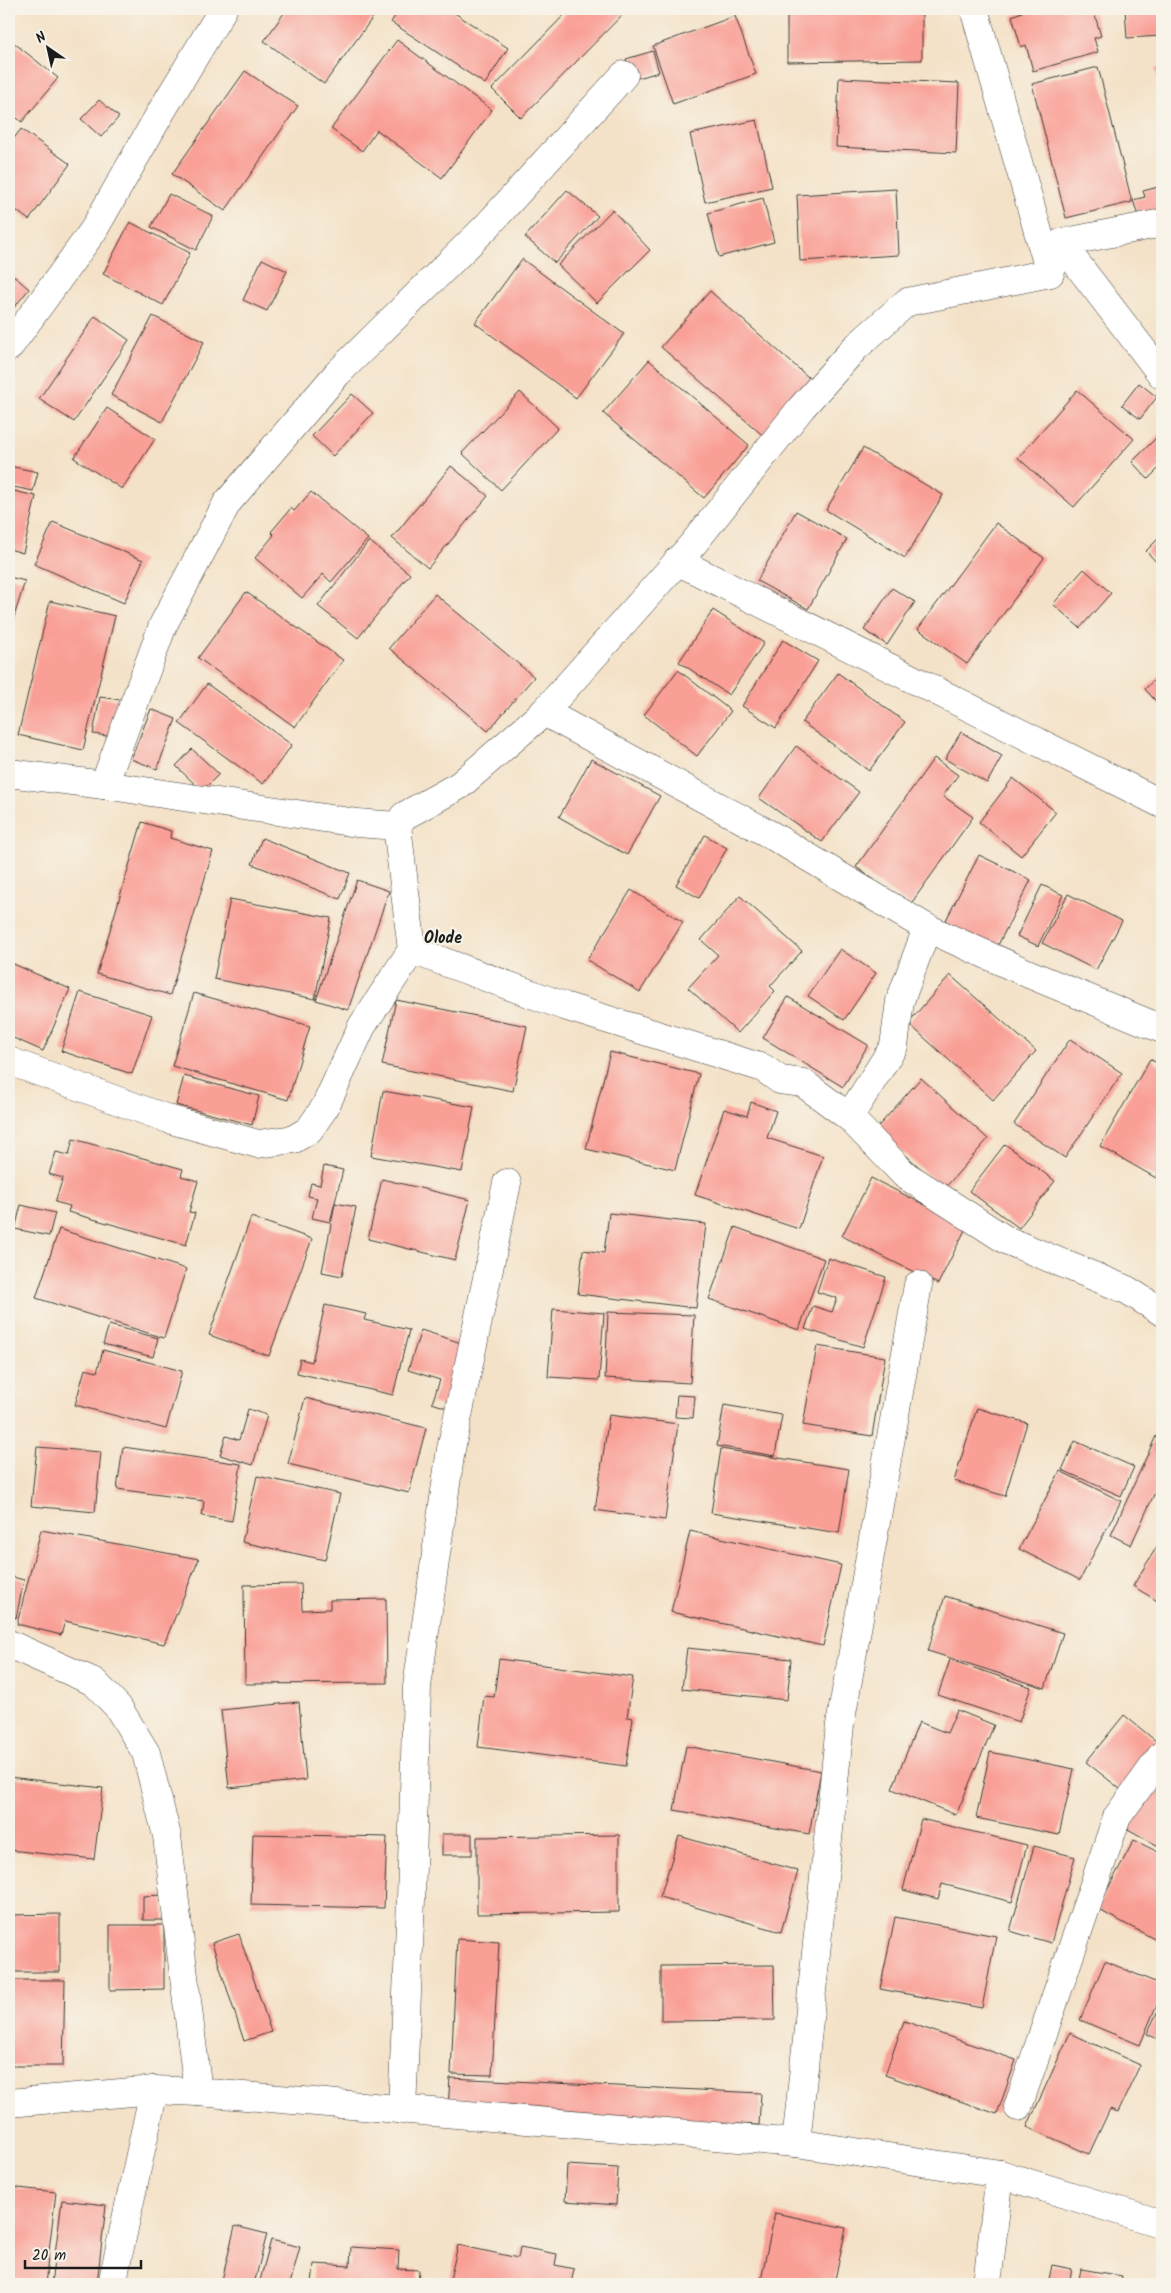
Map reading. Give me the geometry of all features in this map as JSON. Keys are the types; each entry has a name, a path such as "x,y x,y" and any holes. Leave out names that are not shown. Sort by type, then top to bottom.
{"street":[{"path":"9,347 93,231 223,9"},
{"path":"974,9 1050,273"},
{"path":"104,785 163,624 228,503 337,374 488,225 624,76"},
{"path":"1061,242 1162,223"},
{"path":"1050,273 1061,242"},
{"path":"1061,242 1162,375"},
{"path":"9,1061 186,1124 258,1144 294,1139 309,1130 325,1107 362,1026 412,950 397,826 404,816 460,785 544,712 693,544 802,407 854,348 907,302 1050,273"},
{"path":"677,561 1162,804"},
{"path":"544,712 771,835 927,928 1047,982 1162,1029"},
{"path":"9,773 104,785 357,823 397,826"},
{"path":"849,1117 894,1046 900,1001 927,928"},
{"path":"412,950 564,1006 763,1068 780,1080 802,1083 849,1117 905,1175 1006,1240 1127,1290 1162,1312"},
{"path":"402,2110 417,1688 452,1449 507,1183"},
{"path":"796,2144 840,1725 918,1286"},
{"path":"9,1644 94,1682 118,1707 146,1753 167,1836 198,2092"},
{"path":"1018,2107 1117,1817 1162,1755"},
{"path":"112,2284 154,2090"},
{"path":"9,2102 154,2090 198,2092 796,2144 1000,2174 1162,2224"},
{"path":"987,2284 1000,2174"}],"building":[{"path":"287,9 379,9 324,84 264,41"},
{"path":"400,9 456,9 453,12 508,48 485,84 391,22"},
{"path":"570,9 628,9 521,118 492,89"},
{"path":"787,9 922,9 922,60 787,62"},
{"path":"1020,9 1093,9 1101,36 1094,38 1098,52 1033,71 1026,45 1021,47 1012,16 1022,12"},
{"path":"1125,9 1162,9 1162,36 1127,38"},
{"path":"735,16 756,74 673,104 653,46"},
{"path":"9,39 58,78 22,122 9,112"},
{"path":"397,40 492,110 442,178 377,130 362,151 331,129"},
{"path":"653,51 659,72 631,80 626,59"},
{"path":"1098,67 1132,202 1066,218 1032,84"},
{"path":"1162,67 1162,90 1155,69"},
{"path":"245,71 298,106 225,211 172,174"},
{"path":"839,78 959,83 956,153 836,147"},
{"path":"99,100 119,117 101,137 81,119"},
{"path":"757,120 772,187 705,202 690,134"},
{"path":"21,129 70,164 29,220 9,205 9,145"},
{"path":"1162,186 1162,216 1140,222 1133,200 1145,197 1143,191"},
{"path":"896,189 899,255 800,261 797,195"},
{"path":"567,190 598,216 555,263 525,237"},
{"path":"169,194 213,216 196,250 151,227"},
{"path":"763,198 774,242 719,257 708,213"},
{"path":"612,210 650,250 597,303 558,265"},
{"path":"130,222 190,253 163,305 103,274"},
{"path":"262,259 287,271 267,311 243,300"},
{"path":"522,259 624,334 576,398 475,323"},
{"path":"13,275 29,289 9,314 9,279"},
{"path":"710,291 816,384 767,439 661,347"},
{"path":"95,316 129,340 74,422 39,399"},
{"path":"153,316 204,342 162,422 111,395"},
{"path":"649,360 749,445 704,498 603,413"},
{"path":"1139,383 1157,397 1140,419 1122,405"},
{"path":"1077,390 1134,439 1074,507 1018,458"},
{"path":"520,392 558,428 501,490 462,453"},
{"path":"352,394 373,413 333,456 312,436"},
{"path":"107,408 155,439 122,489 74,458"},
{"path":"1162,432 1162,465 1148,479 1132,462"},
{"path":"863,448 943,495 905,558 826,510"},
{"path":"9,466 38,472 33,491 9,486"},
{"path":"451,466 488,496 428,568 392,538"},
{"path":"9,490 36,496 23,553 9,549"},
{"path":"311,492 368,539 331,582 323,574 302,598 255,558 274,535 271,532 291,508 294,511"},
{"path":"796,511 847,539 808,609 757,581"},
{"path":"53,522 143,560 124,603 34,564"},
{"path":"996,523 1044,558 967,664 918,629"},
{"path":"1162,535 1162,568 1146,551"},
{"path":"369,541 410,574 358,638 318,606"},
{"path":"1084,569 1111,593 1080,628 1053,604"},
{"path":"9,577 25,581 9,633"},
{"path":"892,588 915,602 887,645 864,630"},
{"path":"246,592 343,660 295,727 198,658"},
{"path":"435,594 534,677 488,731 389,648"},
{"path":"50,601 115,616 83,750 18,735"},
{"path":"713,610 764,643 729,695 679,662"},
{"path":"783,640 818,661 776,728 742,706"},
{"path":"678,670 731,711 697,756 644,715"},
{"path":"1162,672 1162,708 1145,689"},
{"path":"838,673 905,722 869,771 802,722"},
{"path":"207,684 292,745 263,784 179,723"},
{"path":"100,697 121,700 114,737 93,734"},
{"path":"151,709 176,719 157,769 131,759"},
{"path":"961,732 1002,756 987,783 945,759"},
{"path":"796,746 859,792 822,842 759,798"},
{"path":"192,749 219,774 202,791 176,766"},
{"path":"934,758 958,775 943,796 973,817 910,905 856,867"},
{"path":"591,759 660,796 627,855 559,817"},
{"path":"1013,778 1056,812 1021,856 979,822"},
{"path":"142,822 171,831 170,838 213,851 170,995 97,974"},
{"path":"705,835 727,848 699,898 676,885"},
{"path":"262,838 350,873 340,899 252,864"},
{"path":"979,855 1031,880 995,951 943,926"},
{"path":"357,880 389,891 348,1010 316,1000"},
{"path":"1042,885 1063,895 1038,946 1017,936"},
{"path":"631,890 683,922 640,992 587,960"},
{"path":"1068,894 1122,921 1096,970 1042,943"},
{"path":"740,896 802,951 770,986 775,991 738,1033 688,988 718,955 701,940"},
{"path":"230,899 331,918 315,999 214,979"},
{"path":"840,949 876,973 844,1020 808,996"},
{"path":"9,962 70,989 43,1051 9,1036"},
{"path":"950,975 1036,1051 993,1100 908,1023"},
{"path":"80,992 152,1015 132,1074 61,1051"},
{"path":"194,993 310,1026 288,1100 172,1066"},
{"path":"788,997 868,1045 843,1087 763,1038"},
{"path":"396,1000 527,1026 513,1091 382,1065"},
{"path":"1070,1039 1122,1073 1065,1158 1014,1124"},
{"path":"610,1052 699,1074 675,1170 586,1149"},
{"path":"1150,1059 1162,1066 1162,1167 1156,1178 1100,1146"},
{"path":"184,1076 259,1096 252,1125 176,1105"},
{"path":"921,1078 988,1139 944,1189 876,1129"},
{"path":"383,1091 474,1107 462,1172 371,1156"},
{"path":"751,1102 776,1111 767,1138 823,1156 799,1229 695,1195 724,1109 747,1116"},
{"path":"73,1139 183,1169 181,1176 198,1181 189,1212 195,1213 186,1245 68,1212 70,1206 55,1202 63,1178 49,1174 56,1152 69,1155"},
{"path":"1005,1144 1055,1181 1019,1228 969,1191"},
{"path":"324,1166 343,1170 330,1222 312,1218 317,1198 308,1196 311,1183 320,1185"},
{"path":"871,1178 967,1226 938,1284 842,1236"},
{"path":"382,1179 470,1200 455,1260 368,1239"},
{"path":"335,1203 356,1207 342,1276 322,1272"},
{"path":"21,1205 55,1213 49,1236 15,1229"},
{"path":"609,1213 706,1224 696,1308 578,1294 583,1250 604,1253"},
{"path":"251,1217 312,1239 269,1356 209,1335"},
{"path":"735,1227 824,1259 799,1330 709,1299"},
{"path":"59,1229 186,1269 164,1338 36,1298"},
{"path":"828,1258 886,1277 863,1347 805,1329 813,1306 832,1312 837,1298 817,1292"},
{"path":"325,1305 366,1314 364,1320 409,1330 393,1395 297,1373 300,1359 312,1362"},
{"path":"553,1309 604,1313 599,1380 548,1377"},
{"path":"608,1312 694,1315 690,1383 605,1378"},
{"path":"109,1325 158,1338 153,1357 103,1344"},
{"path":"421,1330 480,1349 459,1412 432,1403 440,1380 408,1370"},
{"path":"817,1346 885,1357 872,1436 803,1425"},
{"path":"103,1350 182,1371 166,1429 75,1405 85,1369 97,1372"},
{"path":"677,1395 695,1396 693,1418 675,1417"},
{"path":"305,1398 426,1428 409,1493 288,1464"},
{"path":"724,1405 782,1415 775,1456 717,1446"},
{"path":"977,1408 1027,1423 1005,1496 954,1481"},
{"path":"248,1409 267,1415 253,1465 220,1455 226,1436 239,1440"},
{"path":"609,1415 678,1424 665,1520 595,1510"},
{"path":"1156,1436 1162,1439 1162,1477 1131,1545 1111,1535"},
{"path":"1075,1441 1134,1467 1121,1496 1062,1470"},
{"path":"37,1447 101,1452 95,1512 31,1506"},
{"path":"123,1447 241,1464 232,1521 202,1516 204,1501 117,1489"},
{"path":"721,1449 849,1469 839,1533 711,1513"},
{"path":"1060,1471 1121,1501 1080,1580 1019,1549"},
{"path":"257,1476 340,1494 325,1560 242,1542"},
{"path":"41,1530 199,1559 164,1644 65,1621 61,1635 17,1624"},
{"path":"690,1531 841,1565 823,1646 671,1612"},
{"path":"1162,1538 1162,1604 1133,1586"},
{"path":"9,1576 24,1580 16,1618 9,1616"},
{"path":"301,1584 302,1610 330,1609 330,1600 386,1599 387,1683 245,1684 244,1585"},
{"path":"945,1596 1063,1633 1045,1688 928,1651"},
{"path":"687,1648 791,1659 787,1700 682,1689"},
{"path":"499,1659 633,1677 627,1717 633,1718 626,1766 478,1747 484,1696 494,1697"},
{"path":"950,1660 1031,1687 1019,1722 938,1695"},
{"path":"299,1702 306,1780 229,1788 221,1710"},
{"path":"957,1710 994,1725 956,1815 892,1789 919,1722 947,1733"},
{"path":"1124,1715 1162,1746 1124,1792 1086,1762"},
{"path":"686,1746 821,1771 809,1834 674,1810"},
{"path":"990,1752 1074,1769 1059,1835 976,1818"},
{"path":"1162,1774 1162,1848 1126,1828"},
{"path":"9,1777 103,1788 94,1859 9,1850"},
{"path":"921,1819 1027,1845 1012,1902 942,1884 938,1899 903,1890"},
{"path":"253,1834 387,1837 384,1908 251,1905"},
{"path":"442,1834 472,1834 472,1855 442,1855"},
{"path":"619,1835 619,1912 477,1914 477,1837"},
{"path":"679,1836 798,1871 781,1932 660,1897"},
{"path":"1134,1840 1162,1854 1162,1943 1097,1909"},
{"path":"1034,1846 1075,1857 1051,1943 1010,1931"},
{"path":"163,1895 164,1920 143,1920 143,1896"},
{"path":"60,1914 60,1972 9,1972 9,1915"},
{"path":"895,1917 996,1936 982,2008 880,1989"},
{"path":"110,1925 164,1925 164,1989 110,1990"},
{"path":"239,1934 271,2032 244,2041 212,1943"},
{"path":"457,1939 499,1942 492,2075 451,2074"},
{"path":"1105,1961 1162,1985 1162,1992 1140,2045 1080,2020"},
{"path":"774,1965 775,2020 661,2021 661,1966"},
{"path":"9,1980 65,1980 63,2066 9,2066"},
{"path":"1162,2002 1162,2041 1147,2034"},
{"path":"904,2021 1016,2060 997,2114 885,2075"},
{"path":"1070,2033 1140,2065 1118,2112 1110,2109 1089,2154 1027,2127"},
{"path":"450,2078 761,2093 759,2125 448,2110"},
{"path":"567,2165 618,2168 616,2205 565,2201"},
{"path":"9,2187 56,2192 45,2284 9,2284"},
{"path":"62,2200 106,2205 97,2284 51,2284"},
{"path":"775,2213 846,2228 834,2284 760,2284"},
{"path":"235,2226 267,2234 254,2284 239,2284 222,2280"},
{"path":"271,2240 300,2247 290,2284 259,2284"},
{"path":"458,2245 518,2258 520,2247 557,2254 555,2265 574,2269 571,2284 449,2284"},
{"path":"351,2247 399,2250 398,2269 419,2270 418,2284 312,2284 314,2264 350,2266"},
{"path":"1052,2265 1072,2269 1069,2284 1048,2284"},
{"path":"1081,2269 1122,2276 1120,2284 1078,2284"}],"district":[{"name":"Olode","path":"443,938"}]}
